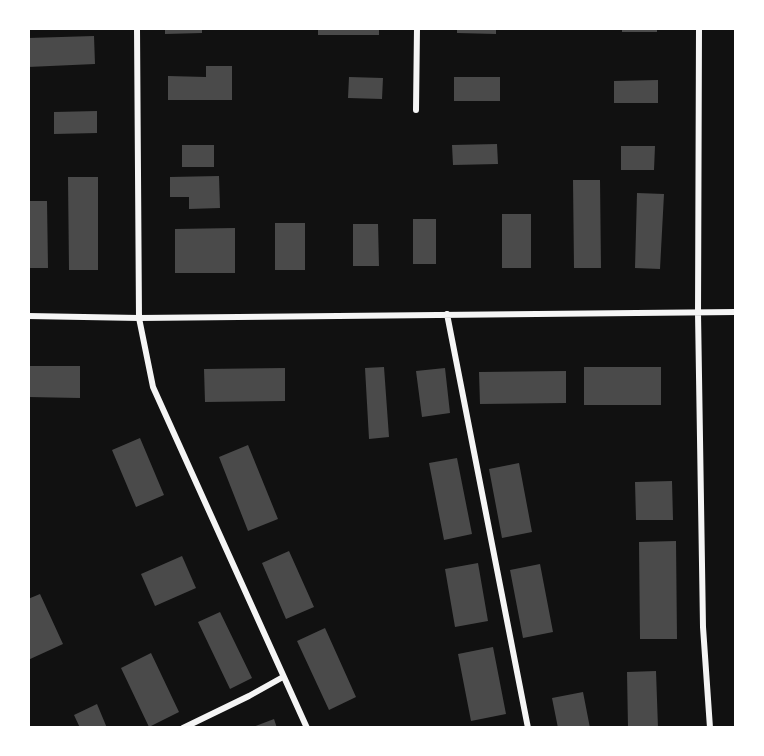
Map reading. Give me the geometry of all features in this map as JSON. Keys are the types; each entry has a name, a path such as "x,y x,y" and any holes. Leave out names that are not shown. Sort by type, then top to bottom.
{"street":[{"path":"137,28 139,318 153,387 307,728"},
{"path":"416,110 417,28"},
{"path":"699,28 698,313 702,627 710,728"},
{"path":"28,316 139,318 735,312"},
{"path":"447,314 528,728"},
{"path":"183,728 283,677"}],"building":[{"path":"165,28 202,28 202,33 165,34"},
{"path":"318,28 379,28 379,35 318,35"},
{"path":"457,28 496,28 496,34 457,33"},
{"path":"622,28 657,28 657,32 622,32"},
{"path":"94,36 95,64 28,67 28,38"},
{"path":"206,66 232,66 232,100 168,100 168,76 206,77"},
{"path":"349,77 383,78 382,99 348,98"},
{"path":"454,77 500,77 500,101 454,101"},
{"path":"658,80 658,103 614,103 614,81"},
{"path":"97,111 97,133 54,134 54,112"},
{"path":"497,144 498,164 453,165 452,145"},
{"path":"182,145 214,145 214,167 182,167"},
{"path":"621,146 655,146 654,170 621,170"},
{"path":"219,176 220,208 189,209 189,197 170,197 170,177"},
{"path":"68,177 98,177 98,270 69,270"},
{"path":"573,180 600,180 601,268 574,268"},
{"path":"637,193 664,194 660,269 635,268"},
{"path":"28,201 47,201 48,268 28,268"},
{"path":"502,214 531,214 531,268 502,268"},
{"path":"413,219 436,219 436,264 413,264"},
{"path":"275,223 305,223 305,270 275,270"},
{"path":"353,224 378,224 379,266 353,266"},
{"path":"235,228 235,273 175,273 175,229"},
{"path":"28,366 80,366 80,398 28,397"},
{"path":"384,367 389,437 369,439 365,368"},
{"path":"584,367 661,367 661,405 584,405"},
{"path":"285,368 285,401 205,402 204,369"},
{"path":"445,368 450,413 422,417 416,371"},
{"path":"566,371 566,403 480,404 479,372"},
{"path":"140,438 164,495 136,507 112,450"},
{"path":"248,445 278,519 248,531 219,457"},
{"path":"457,458 472,534 444,540 429,463"},
{"path":"519,463 532,532 502,538 489,469"},
{"path":"672,481 673,520 636,520 635,482"},
{"path":"676,541 677,639 640,639 639,542"},
{"path":"289,551 314,607 286,619 262,563"},
{"path":"182,556 196,588 155,606 141,574"},
{"path":"478,563 488,621 455,627 445,569"},
{"path":"540,564 553,632 523,638 510,570"},
{"path":"40,594 63,644 28,660 28,599"},
{"path":"220,612 252,678 230,689 198,622"},
{"path":"325,628 356,697 329,710 297,641"},
{"path":"493,647 506,714 471,721 458,654"},
{"path":"151,653 179,712 149,727 121,668"},
{"path":"656,671 658,728 628,728 627,672"},
{"path":"583,692 590,728 558,728 552,698"},
{"path":"97,704 107,728 80,728 74,715"},
{"path":"274,719 277,728 253,728 253,727"}]}
